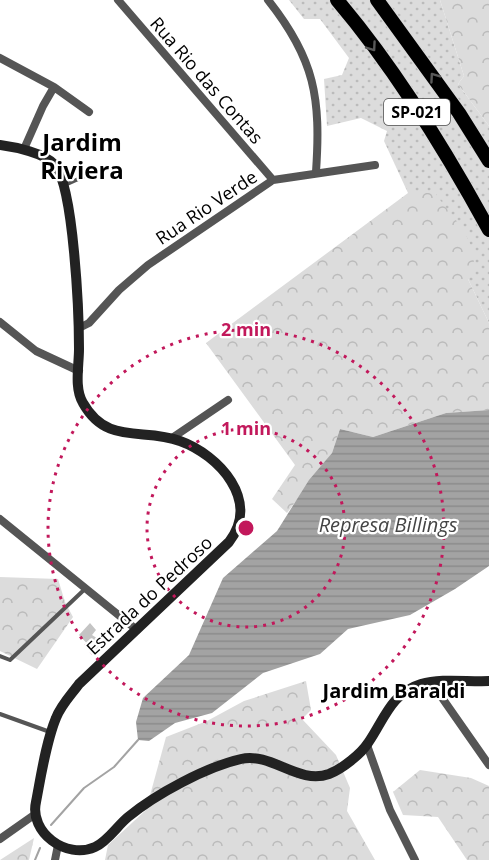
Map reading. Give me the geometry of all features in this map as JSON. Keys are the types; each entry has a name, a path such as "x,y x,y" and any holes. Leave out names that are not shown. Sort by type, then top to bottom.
{"highway":[{"name":"SP-021","path":"337,0 372,46 433,135 489,230"},
{"name":"SP-021","path":"377,0 453,104 489,161"}],"main road":[{"name":"Estrada do Pedroso","path":"0,145 24,149 54,163 64,185 79,328 78,394 89,413 100,424 136,436 172,438 201,452 224,472 238,494 242,516 230,542 79,684 60,711 51,733 34,815"},
{"path":"34,815 39,828 58,844 80,850 96,847 146,804 225,764 257,758 301,774 322,776 339,769 367,744 383,715 398,697 415,686 431,682 489,681"}],"street":[{"name":"Rua Rio das Contas","path":"118,0 273,180"},
{"path":"268,0 291,30 309,68 317,106 316,172"},
{"path":"0,58 54,87 89,112"},
{"path":"24,149 54,87"},
{"name":"Rua Rio Verde","path":"79,328 89,323 119,290 148,265 273,180 375,165"},
{"path":"0,321 36,351 79,371"},
{"path":"172,438 228,400"},
{"path":"0,519 137,630"},
{"path":"431,682 489,765"},
{"path":"367,744 390,810 415,860"},
{"path":"0,838 34,815"},
{"path":"55,860 58,844"}],"lane":[{"path":"64,185 105,167"},
{"path":"0,656 10,660 86,588"},
{"path":"0,714 51,733"}],"green space":[{"path":"289,0 440,0 464,76 458,84 489,126 489,323 468,279 435,193 408,193 384,141 387,131 361,118 327,126 324,79 342,75 349,58 320,19 304,19"},
{"path":"440,0 489,0 489,126 458,84 464,76"},
{"path":"408,193 435,193 458,223 471,245 474,257 473,268 468,279 489,323 489,410 446,413 373,437 340,429 332,453 287,513 272,499 295,465 206,343"},
{"path":"0,577 58,579 65,602 73,617 37,669 0,651"},
{"path":"306,681 311,710 302,719 336,755 350,788 347,811 375,860 105,860 108,845 146,810 166,737 207,721 244,701"},
{"path":"420,770 471,778 489,786 489,860 467,860 438,817 403,815 393,792"},
{"path":"34,838 29,860 0,860"}],"water":[{"name":"Represa Billings","path":"489,410 489,566 410,615 348,629 320,654 263,673 212,713 175,723 149,741 138,740 136,722 143,698 189,655 223,578 277,531 309,480 332,453 340,429 373,437 446,413"}],"building":[{"path":"90,623 96,630 92,635 106,644 95,652 79,635"}],"waterway":[{"path":"51,825 84,788 114,767 138,740"},
{"path":"35,860 40,848"}],"district":[{"name":"Jardim Riviera","path":"82,155"},
{"name":"Jardim Baraldi","path":"394,690"}]}
